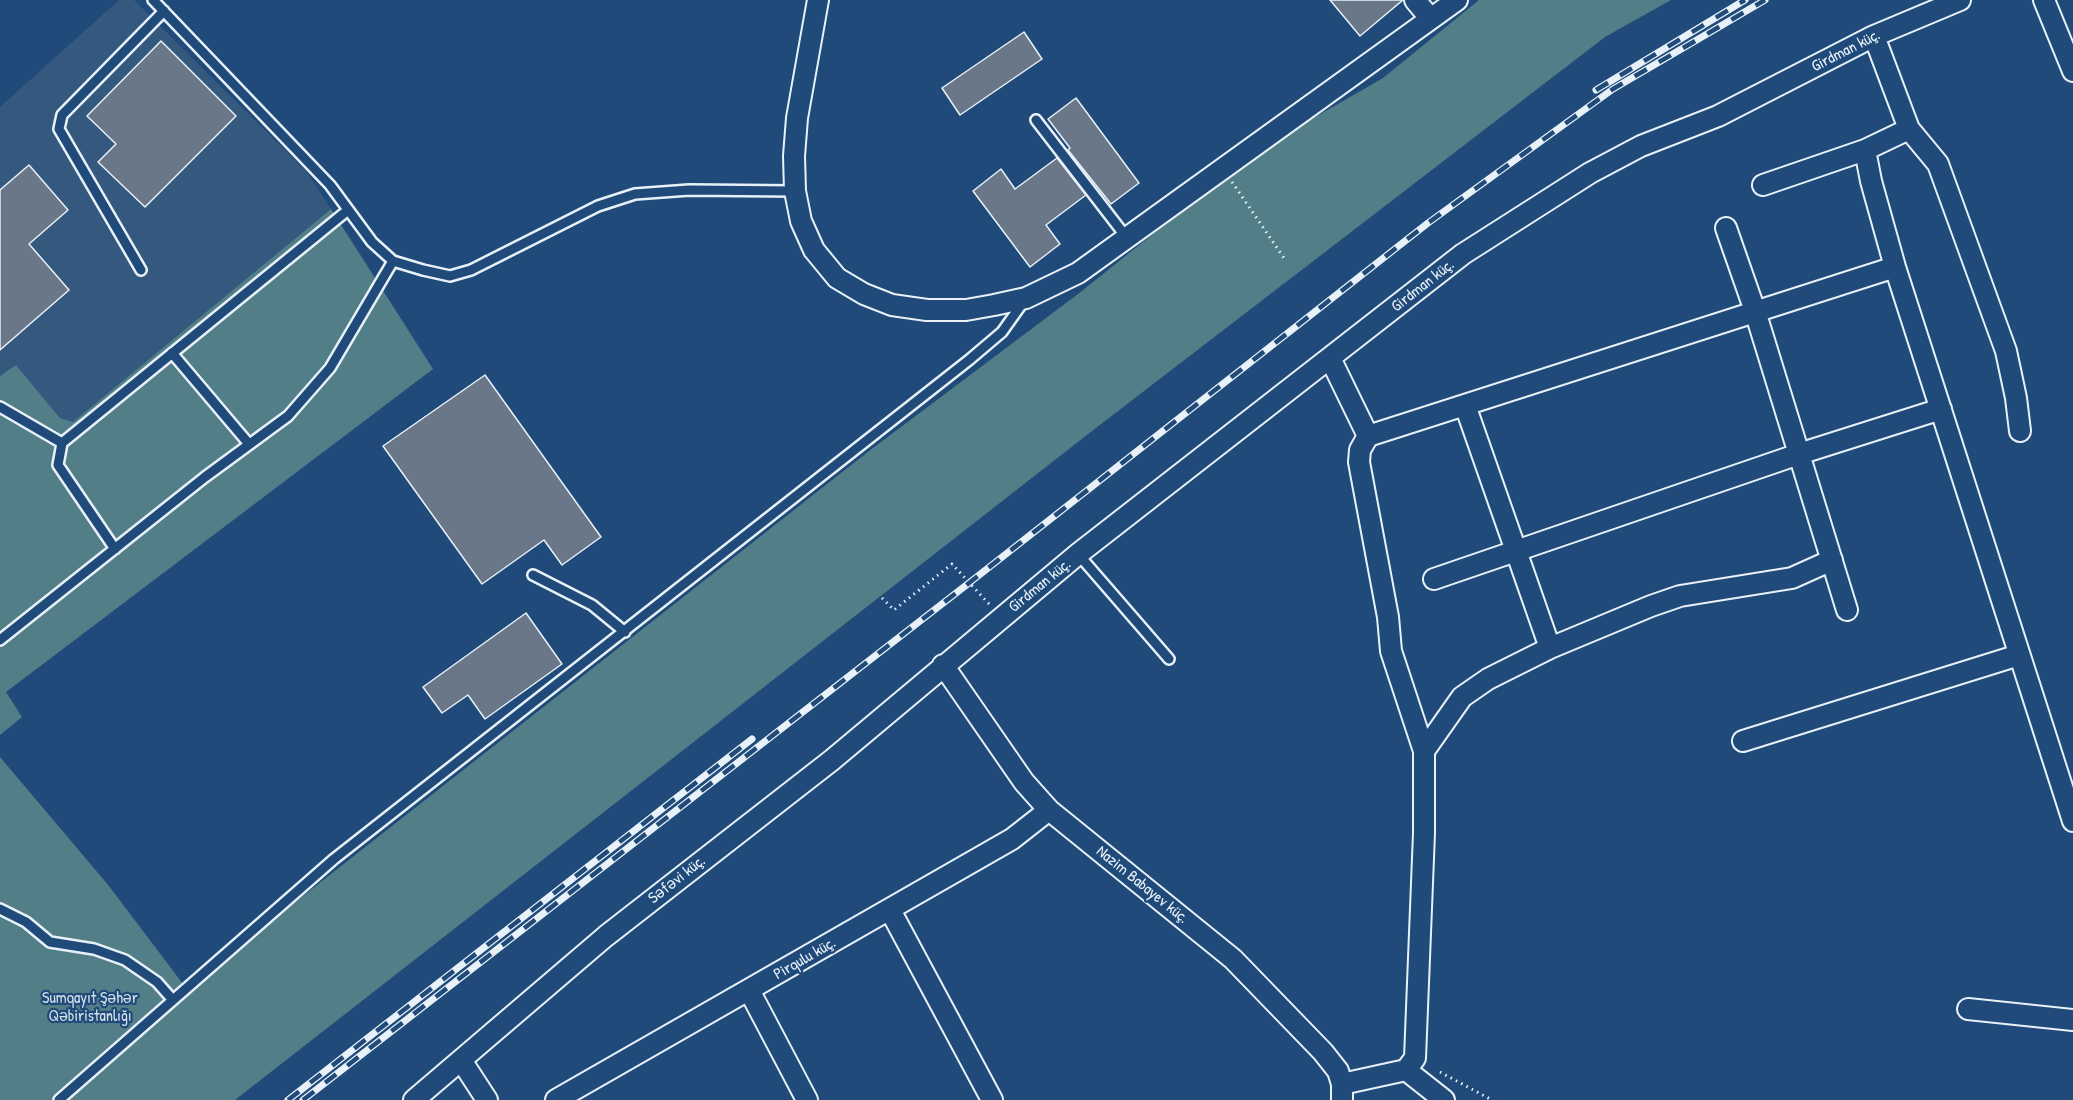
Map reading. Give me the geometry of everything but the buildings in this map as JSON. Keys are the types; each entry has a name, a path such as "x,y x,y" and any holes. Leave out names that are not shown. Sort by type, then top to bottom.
{"street":[{"path":"818,0 797,118 794,156 795,191 801,221 814,250 837,278 864,294 892,305 927,310 966,310 1026,298 1078,273 1458,0"},
{"path":"1415,0 1430,18"},
{"name":"Girdman küç.","path":"943,664 1078,554 1463,254 1590,173 1641,146 1718,116 1874,36 1960,0"},
{"path":"2044,0 2073,71"},
{"path":"1874,36 1909,129 1938,164 2006,351 2020,431"},
{"path":"1763,185 1865,150 1909,129"},
{"path":"1865,150 1895,267 2073,821"},
{"path":"1726,228 1755,311 1847,610"},
{"path":"1444,1100 1410,1064 1424,833 1424,751 1391,651 1388,617 1359,462 1360,450 1368,436 1895,267"},
{"path":"1330,358 1368,436"},
{"path":"1465,405 1550,648"},
{"path":"1434,579 1799,454 1941,409"},
{"path":"1424,751 1462,697 1488,678 1550,648 1680,596 1792,578 1832,560"},
{"path":"1743,741 2019,655"},
{"name":"Nazim Babayev küç.","path":"943,664 1024,782 1049,810 1233,959 1323,1052 1338,1071 1342,1092"},
{"name":"Səfəvi küç.","path":"414,1100 606,936 832,760 943,664"},
{"name":"Pirqulu küç.","path":"556,1100 750,992 1012,839 1049,810"},
{"path":"890,910 993,1100"},
{"path":"750,992 807,1100"},
{"path":"1968,1009 2073,1020"},
{"path":"461,1060 487,1100"},
{"path":"1342,1092 1410,1064"}],"lane":[{"path":"153,0 330,185 372,242 393,261 450,276 471,270 598,206 635,194 689,190 795,191"},
{"path":"141,270 59,129 62,115 164,11"},
{"path":"1036,120 1127,238"},
{"path":"114,549 58,465 58,452 62,443 348,210"},
{"path":"0,640 249,444 288,416 330,368 393,261"},
{"path":"59,1100 334,859 969,360 1002,332 1026,298"},
{"path":"172,353 249,444"},
{"path":"0,407 62,443"},
{"path":"1078,554 1169,659"},
{"path":"532,575 592,605 625,632"},
{"path":"0,909 26,922 50,942 94,949 125,960 157,982 172,999"}],"path":[{"path":"1223,168 1286,261"},
{"path":"882,598 894,610 952,564 1001,618"},
{"path":"1410,1064 1492,1100"}],"shaded area":[{"path":"119,0 134,0 306,171 331,209 73,422 60,418 16,365 0,376 0,107"}],"green space":[{"name":"Sumqayıt Şəhər Qəbiristanlığı","path":"1479,0 1671,0 1605,37 1092,431 235,1100 0,1100 0,757 109,886 186,988 869,451 1078,294 1258,150 1383,78"},
{"path":"331,209 433,369 6,692 22,717 0,735 0,376 16,365 60,418 73,422"}],"railway":[{"path":"1596,90 1745,0"},
{"path":"303,1100 1428,223 1613,89 1765,0"},
{"path":"288,1100 752,739"}]}
